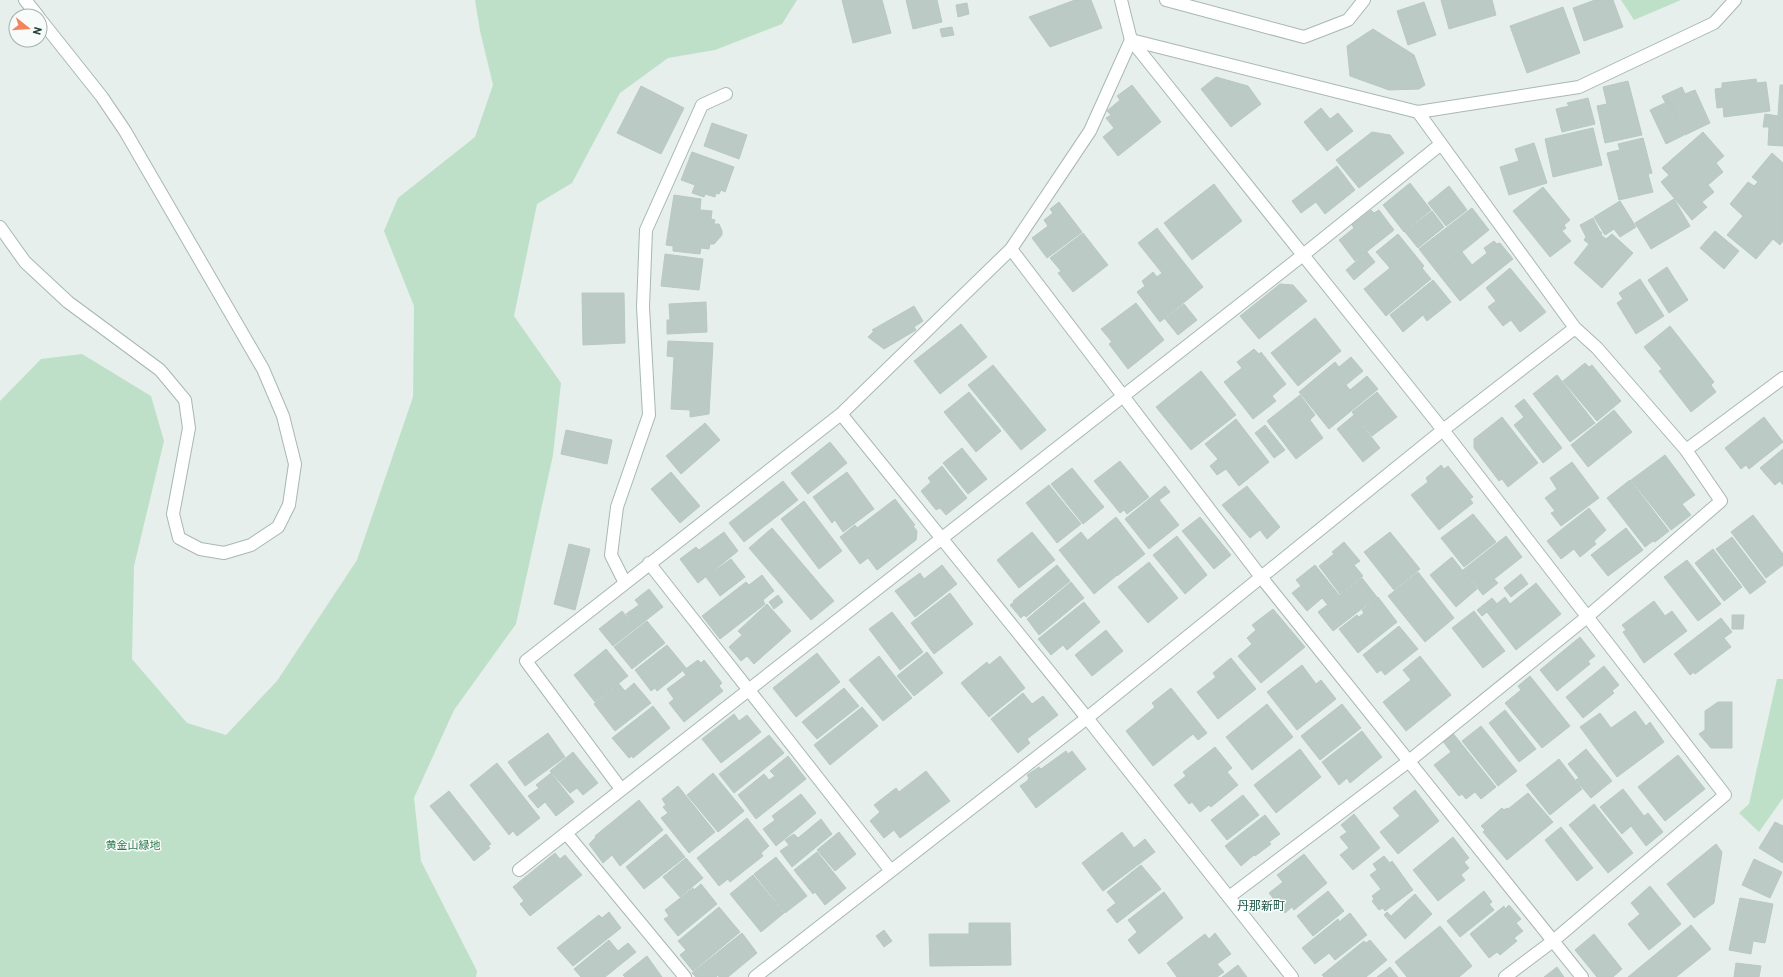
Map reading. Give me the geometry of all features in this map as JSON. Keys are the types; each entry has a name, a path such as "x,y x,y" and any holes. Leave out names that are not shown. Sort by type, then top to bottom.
{"street":[{"path":"25,0 32,8"},
{"path":"1121,0 1131,40 1443,430 1725,795 1553,941 1505,977"},
{"path":"1166,0 1304,37 1348,20 1364,0"},
{"path":"1131,40 1418,112 1579,87 1714,23 1735,0"},
{"path":"0,227 25,262 68,302 160,370 186,400 189,428 173,514 179,538 200,549 224,553 251,545 278,527 289,505 295,464 283,416 263,369 125,131 102,97 48,29"},
{"path":"621,789 526,661 649,563 841,414 1011,249 1090,131 1131,40"},
{"path":"625,582 611,555 616,507 649,415 643,307 646,230 702,105 726,94"},
{"path":"1229,897 1409,761 1587,617 1721,501 1686,450 1597,348 1574,328 1418,112"},
{"path":"519,870 1303,255 1441,144"},
{"path":"1011,249 1261,577 1582,977"},
{"path":"755,977 1087,718 1443,430 1574,328"},
{"path":"1686,450 1783,378"},
{"path":"841,414 1087,718 1292,977"},
{"path":"649,563 891,871"},
{"path":"566,833 685,977"}],"green space":[{"name":"黄金山緑地","path":"475,0 797,0 782,24 715,50 668,58 620,93 572,183 537,204 514,316 561,383 553,455 516,624 454,710 414,798 421,861 477,971 476,977 0,977 0,401 41,359 82,354 151,396 164,441 134,566 132,659 187,723 226,735 277,681 357,560 413,397 414,306 384,231 398,198 475,137 493,85 480,31"},
{"path":"1621,0 1681,0 1634,20"},
{"path":"1777,679 1783,679 1783,798 1759,832 1739,813 1749,804"}],"building":[{"path":"842,0 882,0 891,33 853,43"},
{"path":"906,0 937,0 942,22 913,29"},
{"path":"1075,0 1091,0 1102,28 1050,47 1029,17"},
{"path":"1441,0 1492,0 1496,15 1449,29"},
{"path":"1595,0 1613,0 1623,27 1584,41 1573,8"},
{"path":"1424,2 1436,35 1408,45 1397,11"},
{"path":"967,3 969,14 958,17 956,5"},
{"path":"1563,7 1580,53 1527,73 1510,26"},
{"path":"952,27 954,35 942,37 940,29"},
{"path":"1373,29 1414,55 1425,85 1419,89 1389,90 1350,76 1347,46"},
{"path":"1216,77 1248,86 1261,104 1231,127 1201,89"},
{"path":"1756,79 1757,83 1766,82 1770,111 1724,117 1723,107 1717,108 1715,89 1722,88 1722,83"},
{"path":"1628,81 1642,135 1605,143 1597,106 1607,104 1603,87"},
{"path":"1132,85 1161,122 1118,156 1103,137 1114,128 1106,118 1111,115 1107,111 1120,100 1117,96"},
{"path":"1780,85 1783,85 1783,146 1768,145 1769,127 1763,127 1765,114 1778,116"},
{"path":"641,86 684,108 661,154 617,133"},
{"path":"1682,87 1685,94 1695,90 1710,123 1685,135 1669,101 1665,102 1662,96"},
{"path":"1588,98 1595,124 1562,132 1556,109 1569,106 1567,103"},
{"path":"1669,101 1684,135 1666,144 1650,110"},
{"path":"1321,108 1330,119 1338,113 1353,131 1327,151 1304,122"},
{"path":"712,123 747,135 739,159 704,146"},
{"path":"1593,128 1602,165 1553,177 1545,139"},
{"path":"1372,132 1390,135 1404,153 1359,188 1336,160"},
{"path":"1703,132 1724,156 1716,163 1723,172 1708,185 1714,192 1702,202 1707,207 1692,220 1661,182 1669,175 1662,168"},
{"path":"1643,138 1652,173 1648,174 1653,192 1619,200 1607,153 1620,150 1618,144"},
{"path":"1534,143 1547,183 1509,195 1500,167 1519,161 1515,149"},
{"path":"692,152 734,167 725,192 721,190 719,194 716,193 715,197 705,194 704,197 692,193 695,185 681,180"},
{"path":"1772,153 1783,163 1783,241 1780,245 1773,239 1756,259 1727,235 1743,216 1730,204 1748,182 1754,186 1758,182 1752,177"},
{"path":"1337,166 1355,190 1325,214 1316,202 1301,213 1292,201"},
{"path":"1410,183 1431,210 1404,232 1383,205"},
{"path":"1214,184 1242,221 1192,260 1164,223"},
{"path":"1449,186 1467,210 1446,226 1428,203"},
{"path":"1543,187 1570,220 1564,225 1566,228 1562,231 1571,241 1550,257 1513,211"},
{"path":"674,195 701,199 700,210 712,211 711,219 715,220 714,224 719,224 722,235 714,244 710,244 709,249 701,248 700,254 673,251 673,246 666,245"},
{"path":"1674,199 1690,226 1651,249 1635,223"},
{"path":"1620,201 1636,227 1620,237 1614,229 1605,235 1594,217"},
{"path":"1059,202 1082,232 1047,258 1032,238 1048,226 1044,220 1053,213 1050,209"},
{"path":"1472,208 1489,230 1437,272 1419,249"},
{"path":"1371,210 1374,213 1379,210 1394,230 1355,261 1339,240 1354,228 1352,225"},
{"path":"1432,211 1444,227 1418,248 1405,232"},
{"path":"1593,218 1602,233 1601,235 1606,239 1612,234 1633,253 1602,288 1574,263 1589,244 1584,240 1586,237 1580,225"},
{"path":"1157,228 1203,287 1160,322 1137,292 1145,286 1142,281 1153,272 1157,277 1162,273 1138,243"},
{"path":"1715,231 1739,251 1724,269 1700,248"},
{"path":"1083,233 1108,265 1073,292 1058,273 1061,271 1050,258"},
{"path":"1398,234 1424,266 1422,268 1431,279 1386,316 1364,289 1390,268 1376,252"},
{"path":"1494,241 1497,244 1500,243 1513,259 1460,301 1437,272 1462,252 1472,265 1487,253 1484,248"},
{"path":"1367,252 1375,262 1354,280 1346,270"},
{"path":"665,254 703,259 699,290 661,286"},
{"path":"1667,267 1688,300 1669,313 1648,280"},
{"path":"1510,268 1546,312 1520,332 1511,320 1503,326 1488,307 1496,301 1486,288"},
{"path":"1640,279 1664,316 1636,334 1617,303 1623,299 1619,293"},
{"path":"1433,280 1451,302 1427,321 1423,315 1403,332 1390,315"},
{"path":"1280,284 1293,285 1307,301 1259,339 1240,316"},
{"path":"582,293 624,293 625,343 583,345"},
{"path":"706,302 707,332 667,334 667,320 670,320 669,304"},
{"path":"1136,303 1164,340 1128,369 1109,344 1112,342 1101,329"},
{"path":"1184,304 1197,320 1178,335 1165,319"},
{"path":"914,306 923,321 914,327 916,330 884,349 868,337 874,331 872,330"},
{"path":"1315,318 1341,351 1298,386 1271,353"},
{"path":"961,324 987,357 940,394 914,361"},
{"path":"1670,326 1714,382 1711,385 1716,392 1691,412 1659,371 1662,369 1644,347"},
{"path":"668,341 713,343 709,414 690,417 690,410 671,409 674,357 667,356"},
{"path":"1254,349 1259,354 1261,352 1286,384 1272,396 1276,401 1253,419 1224,382 1242,368 1237,362"},
{"path":"1351,357 1363,371 1346,385 1350,390 1367,376 1378,389 1329,429 1299,392 1335,362 1339,367"},
{"path":"1585,363 1589,367 1592,365 1621,401 1597,421 1563,381"},
{"path":"993,365 1046,430 1021,450 968,385"},
{"path":"1201,371 1236,415 1191,450 1156,407"},
{"path":"1557,375 1595,423 1570,442 1533,394"},
{"path":"969,392 1001,431 976,452 944,412"},
{"path":"1377,392 1397,417 1372,436 1352,412"},
{"path":"1300,395 1315,415 1310,420 1323,438 1296,459 1267,421"},
{"path":"1524,399 1562,448 1543,463 1514,425 1524,417 1515,406"},
{"path":"1614,410 1632,432 1588,467 1571,445"},
{"path":"1354,415 1380,448 1363,462 1337,429"},
{"path":"1502,417 1538,463 1508,487 1502,479 1499,481 1474,448 1474,439"},
{"path":"1764,417 1783,442 1749,469 1746,465 1741,469 1725,448"},
{"path":"1236,419 1269,462 1239,486 1226,469 1217,475 1210,466 1218,459 1205,444"},
{"path":"705,423 720,440 681,474 666,456"},
{"path":"1265,425 1285,450 1274,458 1255,433"},
{"path":"566,430 612,440 607,464 561,454"},
{"path":"830,442 847,463 808,494 791,473"},
{"path":"962,448 987,479 968,494 943,463"},
{"path":"1783,449 1783,485 1780,481 1775,485 1760,468"},
{"path":"1665,455 1695,495 1682,504 1691,515 1671,530 1631,480"},
{"path":"1120,461 1149,497 1127,514 1124,510 1120,513 1094,481"},
{"path":"1572,462 1599,498 1561,526 1551,513 1555,511 1545,498 1557,489 1550,478"},
{"path":"1441,465 1444,469 1448,466 1473,497 1470,499 1473,503 1439,530 1411,495 1428,482 1426,478"},
{"path":"942,466 967,498 946,515 940,508 936,510 921,491 931,482 928,478"},
{"path":"1072,468 1104,507 1083,524 1051,484"},
{"path":"671,472 700,506 680,523 651,489"},
{"path":"847,472 874,509 843,532 835,520 832,523 813,497"},
{"path":"1630,480 1669,531 1655,542 1653,541 1645,547 1607,498"},
{"path":"783,481 798,500 744,542 729,523"},
{"path":"1049,485 1081,524 1057,543 1026,503"},
{"path":"1165,486 1170,492 1159,500 1179,525 1149,549 1125,519"},
{"path":"1247,486 1280,527 1267,539 1260,530 1250,538 1222,505"},
{"path":"895,499 915,525 913,526 917,531 916,540 877,570 868,558 860,564 840,537 855,525 857,528"},
{"path":"804,501 842,551 819,569 781,519"},
{"path":"1589,508 1606,530 1594,541 1596,544 1580,557 1574,549 1561,559 1547,541"},
{"path":"1473,514 1496,542 1464,567 1441,538"},
{"path":"1753,515 1783,554 1783,565 1766,578 1731,532"},
{"path":"1116,517 1145,554 1117,576 1088,540"},
{"path":"1200,517 1231,555 1214,569 1182,531"},
{"path":"772,528 834,601 811,620 749,548"},
{"path":"1626,528 1643,550 1608,576 1591,555"},
{"path":"724,532 738,551 698,583 680,559 696,547 699,550"},
{"path":"1032,532 1055,560 1019,588 997,560"},
{"path":"1081,532 1116,576 1094,594 1059,550"},
{"path":"1390,532 1420,569 1394,590 1364,552"},
{"path":"1177,536 1207,575 1185,594 1153,555"},
{"path":"1506,536 1522,557 1494,579 1498,583 1483,595 1463,570"},
{"path":"1732,537 1766,582 1750,594 1716,549"},
{"path":"1344,542 1360,561 1354,565 1363,576 1340,594 1319,566 1334,554 1332,552"},
{"path":"569,544 590,549 575,610 554,604"},
{"path":"1713,549 1742,587 1724,601 1695,563"},
{"path":"1452,557 1477,589 1456,607 1430,575"},
{"path":"731,559 745,577 720,596 706,577"},
{"path":"1687,560 1721,604 1698,621 1664,577"},
{"path":"1149,562 1178,598 1148,623 1118,587"},
{"path":"942,565 957,584 915,617 895,591 920,573 924,579"},
{"path":"1057,565 1070,581 1026,617 1024,615 1021,618 1010,605"},
{"path":"1315,565 1339,595 1327,604 1322,598 1307,611 1292,593 1301,586 1296,580"},
{"path":"1418,572 1454,618 1425,642 1388,596"},
{"path":"1521,574 1528,584 1511,597 1504,588"},
{"path":"762,575 774,591 763,600 765,604 720,639 702,616 746,582 749,585"},
{"path":"1362,578 1377,597 1333,631 1318,612"},
{"path":"1071,582 1084,598 1039,635 1027,619"},
{"path":"1536,583 1561,614 1516,650 1487,612 1505,597 1510,604"},
{"path":"649,589 663,607 636,628 626,614 639,605 635,600"},
{"path":"950,593 973,624 934,654 911,623"},
{"path":"778,595 783,602 774,609 769,602"},
{"path":"1378,597 1397,622 1358,653 1339,629 1357,615 1359,617 1364,613 1362,610"},
{"path":"1492,598 1497,604 1482,616 1477,610"},
{"path":"1654,601 1665,616 1672,611 1687,631 1644,663 1623,632 1626,630 1622,625"},
{"path":"1084,602 1100,622 1067,650 1063,645 1051,655 1038,639"},
{"path":"767,604 791,631 754,664 747,656 741,661 729,647 742,635 738,631"},
{"path":"1273,609 1305,647 1261,683 1238,656 1252,644 1247,638 1256,630 1252,625"},
{"path":"622,611 636,628 613,646 599,629"},
{"path":"1474,611 1505,651 1483,668 1452,628"},
{"path":"892,612 923,652 900,670 869,629"},
{"path":"1732,615 1744,615 1743,629 1732,629"},
{"path":"1721,618 1732,632 1724,638 1731,647 1695,674 1694,672 1690,675 1674,654"},
{"path":"647,621 665,643 632,669 614,647"},
{"path":"1399,626 1418,649 1385,675 1381,670 1377,673 1363,655"},
{"path":"1106,630 1123,651 1092,676 1075,655"},
{"path":"1580,637 1595,656 1588,661 1590,664 1557,691 1540,670"},
{"path":"667,645 686,668 657,691 655,688 651,691 635,670"},
{"path":"606,649 628,676 595,702 574,675"},
{"path":"927,652 943,673 914,696 897,676"},
{"path":"817,653 840,682 796,717 773,688"},
{"path":"879,656 912,698 883,721 849,680"},
{"path":"1000,656 1025,688 989,717 961,683 987,662 989,665"},
{"path":"1420,656 1451,695 1406,731 1383,702 1411,680 1403,670"},
{"path":"1231,658 1256,689 1218,719 1197,692 1216,677 1213,673"},
{"path":"698,660 701,663 704,660 722,683 719,686 723,691 684,722 669,703 674,699 667,689 686,675 683,671"},
{"path":"1302,665 1316,684 1321,680 1336,699 1297,730 1267,692"},
{"path":"1604,666 1619,685 1612,691 1614,693 1583,718 1566,697"},
{"path":"1530,676 1570,726 1542,748 1505,703 1521,690 1518,686"},
{"path":"634,683 651,703 615,731 594,704 619,684 625,691"},
{"path":"844,688 859,706 817,739 802,722"},
{"path":"1171,688 1207,733 1198,740 1193,734 1153,766 1126,731 1155,707 1152,703"},
{"path":"1023,693 1032,704 1043,696 1058,715 1027,739 1030,743 1018,753 991,719"},
{"path":"1718,702 1732,702 1732,748 1711,748 1699,734 1705,730 1705,711"},
{"path":"1267,704 1293,737 1252,770 1226,737"},
{"path":"1342,704 1361,728 1320,760 1301,736"},
{"path":"653,706 670,728 633,758 632,756 629,758 612,738"},
{"path":"862,707 878,726 830,765 814,745"},
{"path":"1505,710 1536,749 1519,762 1489,723"},
{"path":"1635,711 1646,726 1650,722 1664,742 1617,777 1580,727 1600,713 1611,728"},
{"path":"734,714 739,721 747,715 761,732 721,763 702,739"},
{"path":"1481,726 1517,771 1498,786 1462,741"},
{"path":"1362,731 1382,757 1350,783 1347,778 1339,785 1322,762"},
{"path":"1452,732 1496,787 1481,799 1475,792 1466,799 1462,794 1459,796 1434,765 1451,752 1442,740"},
{"path":"548,733 565,757 525,786 508,762"},
{"path":"769,735 784,753 734,793 719,774"},
{"path":"1215,747 1232,768 1227,772 1238,785 1211,807 1209,805 1200,812 1192,802 1189,804 1174,785 1186,776 1183,772"},
{"path":"1300,749 1321,777 1276,813 1254,785"},
{"path":"1586,749 1612,781 1591,798 1576,780 1579,778 1568,764"},
{"path":"1066,751 1068,754 1072,751 1086,769 1036,808 1020,786 1029,778 1027,775 1039,767 1041,769"},
{"path":"573,752 598,783 583,795 577,788 570,793 550,771"},
{"path":"1678,755 1705,789 1665,821 1638,787"},
{"path":"788,756 806,779 756,819 738,795 764,774 769,780 775,776 770,771"},
{"path":"1559,759 1582,789 1550,815 1526,785"},
{"path":"497,763 540,818 517,836 513,831 509,835 470,785"},
{"path":"926,771 950,801 900,838 894,830 884,838 870,821 880,812 874,805 896,788 899,792"},
{"path":"551,773 574,802 556,816 545,802 538,808 528,796 539,788 536,785"},
{"path":"713,773 744,811 718,832 687,795"},
{"path":"678,786 715,832 689,853 661,818 668,813 663,807 666,805 662,799"},
{"path":"1623,789 1644,816 1648,813 1663,832 1646,846 1631,826 1622,834 1600,807"},
{"path":"1415,790 1439,821 1398,854 1380,832 1400,816 1393,808"},
{"path":"449,791 491,844 488,846 490,848 474,861 430,806"},
{"path":"1528,793 1553,822 1507,860 1483,832 1485,830 1481,826 1502,808 1504,810 1507,808 1508,809"},
{"path":"801,794 816,813 776,846 763,829 775,820 772,816"},
{"path":"1243,795 1259,815 1227,840 1211,820"},
{"path":"639,800 663,830 620,866 612,855 603,863 589,844 596,837 595,836"},
{"path":"1594,804 1633,853 1608,873 1569,825"},
{"path":"1354,814 1380,848 1353,870 1340,855 1349,848 1340,837 1347,832 1341,825"},
{"path":"1265,815 1280,834 1269,842 1271,844 1241,866 1225,846"},
{"path":"747,818 769,846 761,853 763,856 730,882 728,879 719,886 697,858"},
{"path":"821,819 832,834 792,867 780,851 789,845 785,840 794,834 798,838"},
{"path":"1775,822 1783,826 1783,863 1759,848"},
{"path":"1561,827 1593,868 1577,881 1545,840"},
{"path":"839,832 856,854 835,871 817,850"},
{"path":"1122,832 1134,848 1145,839 1155,852 1103,891 1082,863"},
{"path":"666,834 685,857 644,889 626,867"},
{"path":"1453,837 1469,858 1464,862 1469,868 1461,875 1465,880 1438,901 1413,870"},
{"path":"1716,844 1722,852 1714,903 1694,918 1667,884"},
{"path":"817,852 846,888 825,905 815,892 813,894 794,870"},
{"path":"555,853 560,859 565,855 582,875 530,916 520,904 524,901 513,887"},
{"path":"1304,854 1327,883 1294,910 1292,907 1285,913 1269,893 1283,882 1277,875"},
{"path":"1384,856 1390,863 1392,861 1413,890 1385,911 1383,908 1379,910 1372,901 1374,899 1372,896 1381,889 1370,875 1377,870 1373,864"},
{"path":"776,857 807,896 785,913 754,874"},
{"path":"686,858 703,878 680,897 663,877"},
{"path":"1754,859 1782,872 1770,898 1742,885"},
{"path":"1141,865 1161,889 1117,923 1107,910 1116,903 1107,892"},
{"path":"753,875 784,913 761,932 730,894"},
{"path":"701,884 717,904 678,936 664,919 669,916 665,910 693,888 694,890"},
{"path":"1650,886 1681,924 1649,950 1628,924 1640,914 1631,903"},
{"path":"1328,891 1344,911 1313,936 1297,916"},
{"path":"1484,891 1492,902 1489,904 1494,910 1460,937 1447,921"},
{"path":"1164,892 1183,918 1139,954 1128,940 1137,932 1128,920"},
{"path":"1415,894 1432,914 1405,939 1384,915 1387,912 1391,916"},
{"path":"1740,898 1773,904 1765,943 1753,941 1751,954 1729,950"},
{"path":"1509,905 1521,919 1516,923 1523,931 1514,938 1517,941 1500,955 1497,952 1489,958 1470,934 1504,906 1505,909"},
{"path":"719,907 740,932 693,971 680,955 686,950 678,941"},
{"path":"609,912 621,928 573,966 557,948 599,915 602,918"},
{"path":"1350,913 1367,935 1335,960 1329,953 1315,964 1302,948 1338,919 1339,922"},
{"path":"969,923 1010,923 1011,965 930,966 929,934 969,934"},
{"path":"1691,925 1711,949 1676,977 1628,977"},
{"path":"1440,926 1472,966 1459,977 1407,977 1395,962"},
{"path":"884,930 892,941 884,947 876,936"},
{"path":"742,933 757,953 728,977 719,977 718,975 716,977 696,977 692,973"},
{"path":"1215,933 1231,954 1217,964 1224,972 1217,977 1177,977 1167,963 1205,934 1209,939"},
{"path":"1594,934 1622,969 1613,977 1597,977 1575,950"},
{"path":"609,940 618,951 628,943 636,952 605,977 581,977 574,969"},
{"path":"1370,940 1387,960 1366,977 1324,977 1322,975 1364,941 1366,943"},
{"path":"647,956 662,977 625,977 623,975"},
{"path":"1736,963 1761,966 1759,977 1734,977"},
{"path":"1238,965 1247,977 1222,977"},
{"path":"1390,967 1398,977 1377,977"},
{"path":"1557,967 1564,977 1544,977"}],"district":[{"name":"丹那新町","path":"1261,905"}]}
